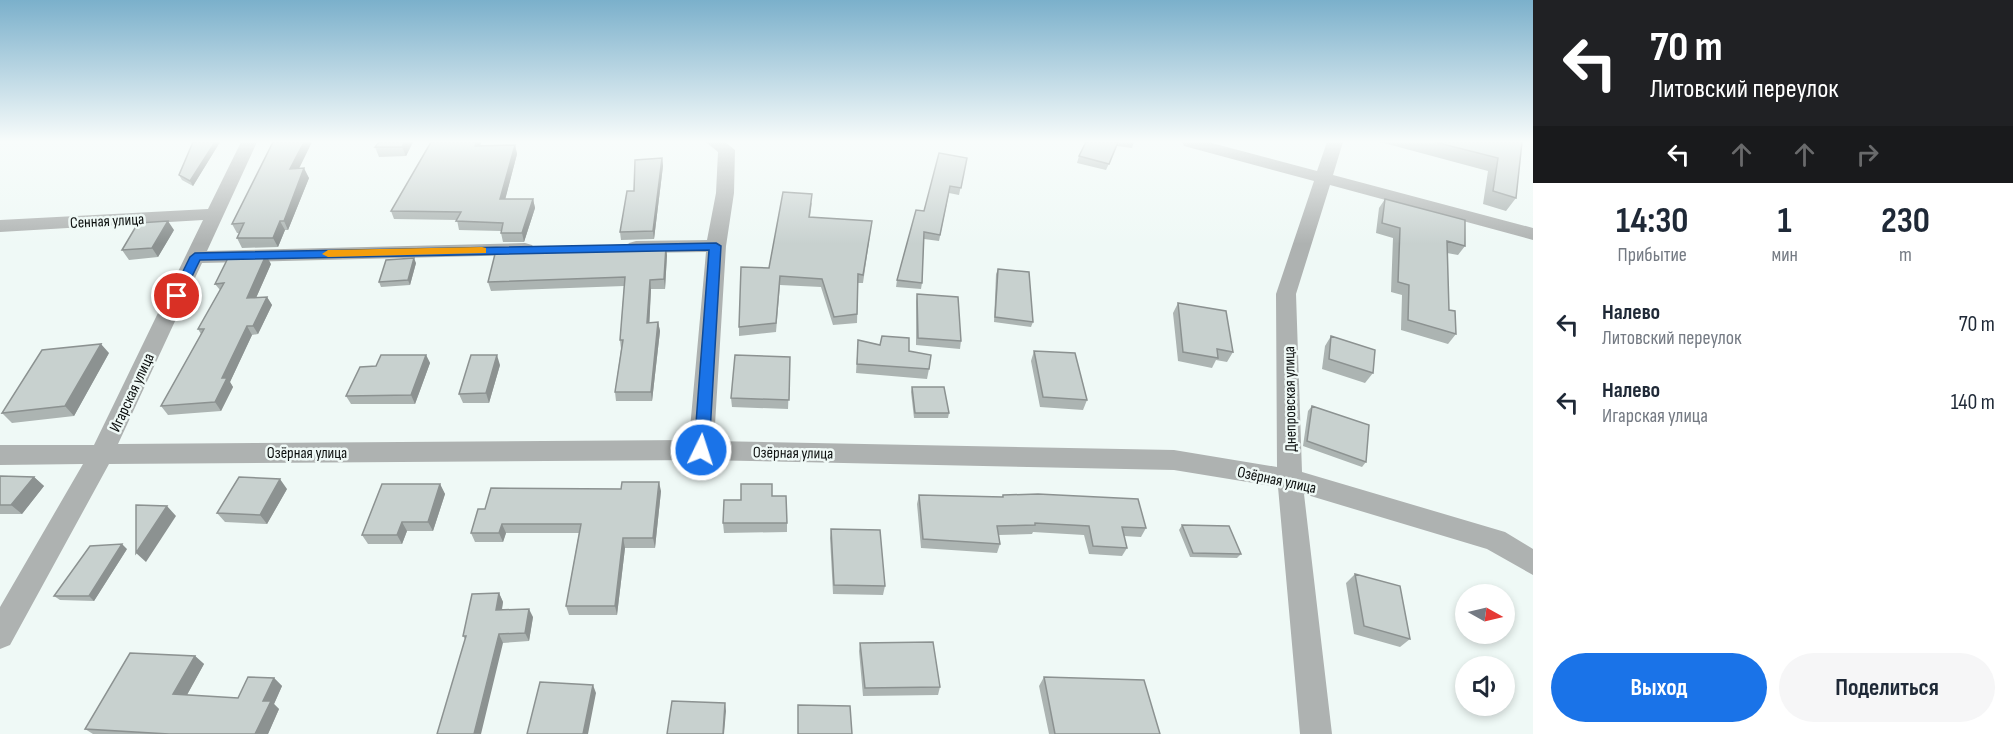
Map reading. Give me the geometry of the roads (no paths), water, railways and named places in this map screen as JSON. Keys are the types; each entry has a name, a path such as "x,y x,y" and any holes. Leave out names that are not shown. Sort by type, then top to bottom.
{"street":[{"name":"Игарская улица","path":"0,635 102,453 233,176"},
{"path":"701,450 716,246 726,176"},
{"path":"1318,176 1533,234"},
{"name":"Днепровская улица","path":"1316,734 1290,479 1286,294 1324,178"},
{"name":"Сенная улица","path":"0,226 215,214"},
{"path":"613,248 716,246"},
{"path":"195,257 543,249"},
{"name":"Озёрная улица","path":"0,455 701,450 1174,460 1290,479 1495,540 1533,563"}]}
